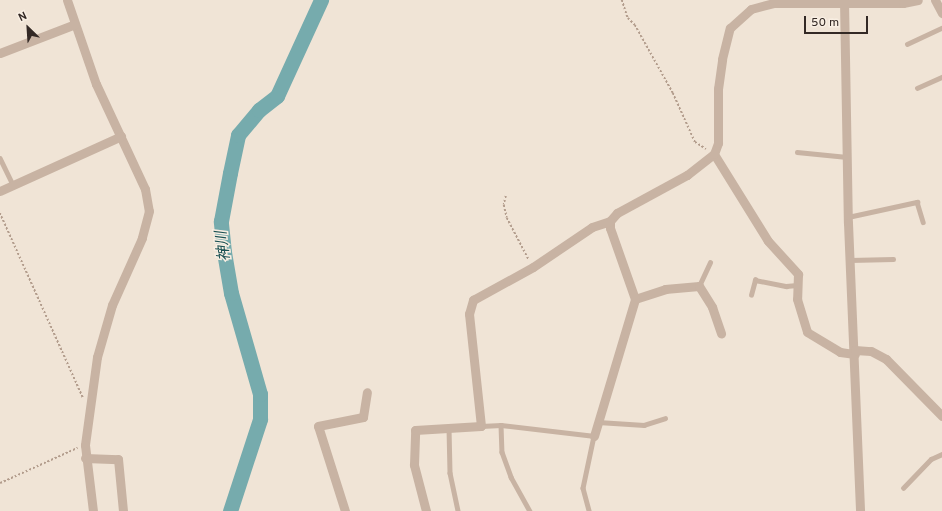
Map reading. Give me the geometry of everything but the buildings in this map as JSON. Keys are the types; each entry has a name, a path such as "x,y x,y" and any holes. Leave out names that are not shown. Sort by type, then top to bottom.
{"street":[{"path":"67,0 96,84 146,189 149,219 106,320 97,357 85,445 85,458 93,511"},
{"path":"426,511 414,465 415,430 481,426 469,307 479,296 533,267 592,227 610,221 617,213 687,175 714,154 718,143 718,89 722,59 730,28 751,4 844,2 903,3 918,0"},
{"path":"936,0 942,14"},
{"path":"844,2 848,217 855,352 860,511"},
{"path":"0,53 75,24"},
{"path":"0,191 121,136"},
{"path":"714,154 768,241 798,274 798,299 807,332 840,352 871,351 886,359 941,413"},
{"path":"594,436 635,299 610,228 610,221"},
{"path":"635,299 665,289 699,286 712,307 721,333"},
{"path":"345,511 318,426 363,417 367,392"},
{"path":"85,458 118,459 123,511"}],"lane":[{"path":"907,44 942,28"},
{"path":"917,88 942,78"},
{"path":"797,152 847,157"},
{"path":"0,158 13,185"},
{"path":"848,217 917,202 923,222"},
{"path":"850,260 893,259"},
{"path":"699,286 710,262"},
{"path":"751,296 755,280 786,286 797,285"},
{"path":"598,422 644,426 665,418"},
{"path":"500,425 502,452 511,477 530,511"},
{"path":"481,426 500,425 594,436 583,488 589,511"},
{"path":"449,428 450,473 458,511"},
{"path":"903,488 931,459 942,454"}],"path":[{"path":"622,0 628,18 635,25 673,93 695,142 714,154"},
{"path":"506,196 504,205 507,218 533,267"},
{"path":"0,214 83,400"},
{"path":"0,483 85,445"}],"waterway":[{"name":"神川","path":"230,511 260,419 260,394 231,293 224,252 221,221 238,135 259,110 277,96 321,0"}]}
